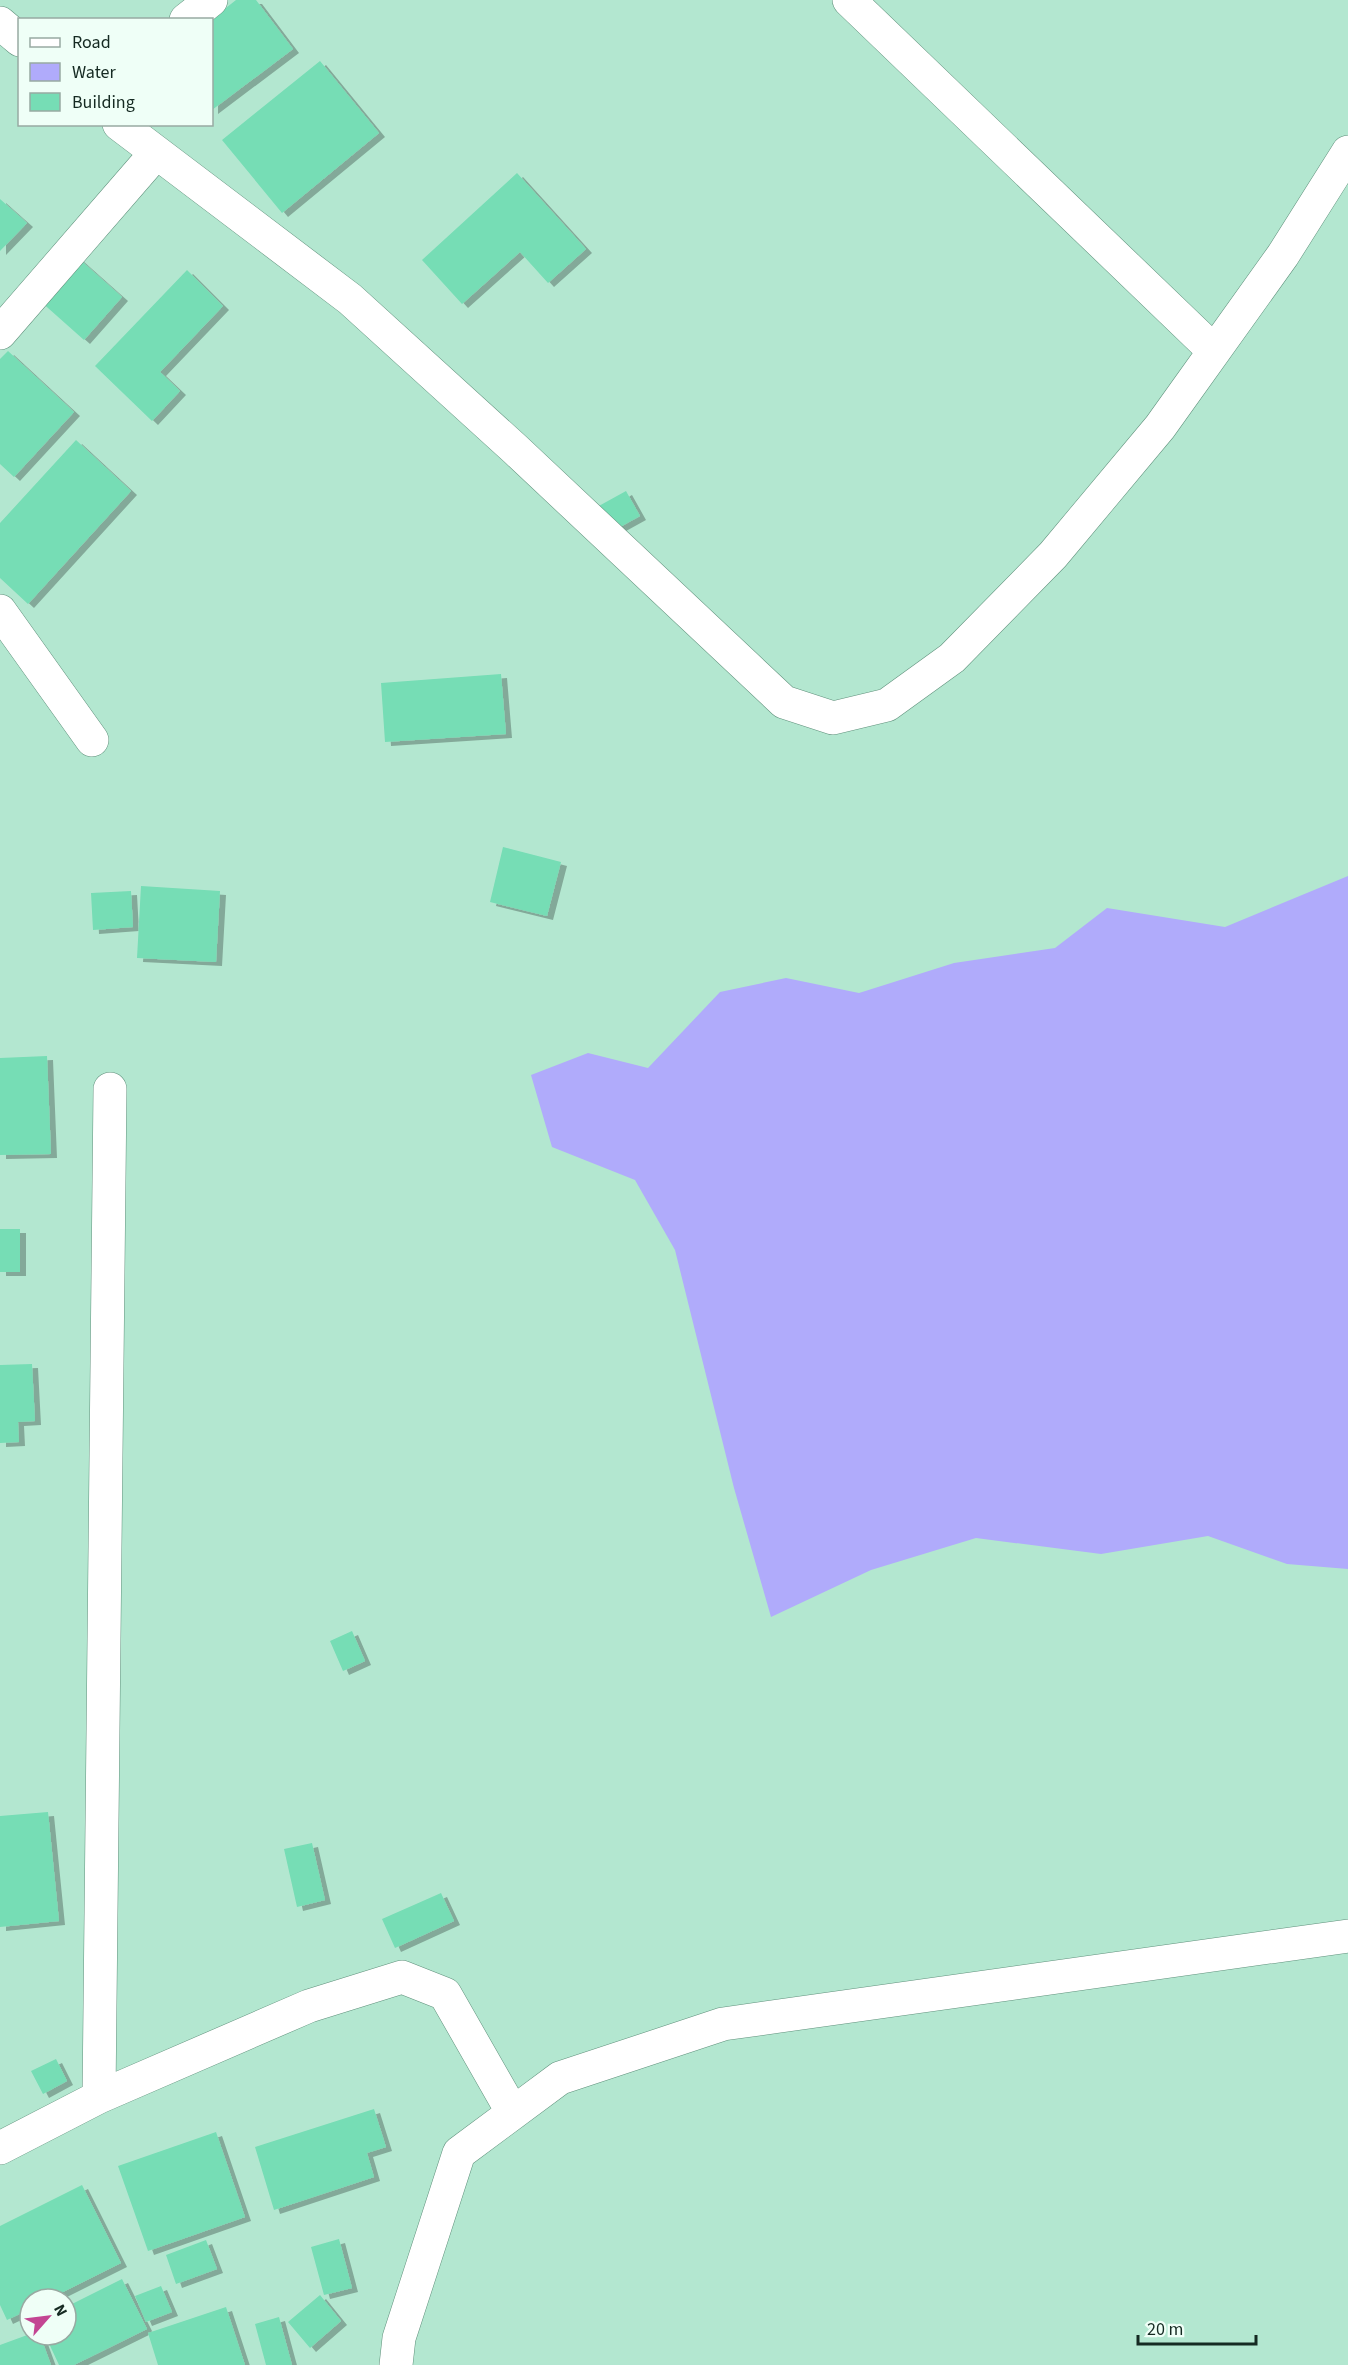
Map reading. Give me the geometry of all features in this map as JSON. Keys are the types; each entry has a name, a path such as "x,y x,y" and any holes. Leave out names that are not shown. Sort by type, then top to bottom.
{"street":[{"path":"188,18 211,0"},
{"path":"849,0 1213,350"},
{"path":"0,22 18,38"},
{"path":"121,126 350,299 515,449 784,702 833,718 887,705 952,658 1060,546 1160,427 1283,255 1348,152"},
{"path":"0,333 156,153"},
{"path":"0,611 92,740"},
{"path":"99,2097 110,1089"},
{"path":"396,2365 399,2338 459,2153 560,2078 723,2024 1348,1936"},
{"path":"0,2148 99,2097 309,2006 402,1977 445,1994 513,2113"}],"water":[{"path":"1348,876 1348,1569 1287,1564 1208,1536 1101,1554 976,1538 871,1570 771,1617 734,1488 675,1250 635,1180 552,1147 531,1075 588,1053 648,1068 720,992 786,978 859,993 954,963 1055,948 1107,908 1225,927"}],"building":[{"path":"236,0 256,0 293,49 213,109 213,18"},
{"path":"320,61 379,133 282,213 222,140"},
{"path":"517,173 586,249 548,283 520,252 462,304 422,260"},
{"path":"0,199 27,223 0,251"},
{"path":"77,257 122,297 84,340 39,300"},
{"path":"187,270 223,306 160,372 180,391 152,421 95,366"},
{"path":"8,351 74,412 14,477 0,464 0,359"},
{"path":"76,440 131,491 28,604 0,578 0,523"},
{"path":"626,491 640,516 611,532 597,507"},
{"path":"501,674 506,734 385,742 381,683"},
{"path":"503,847 561,862 547,916 490,902"},
{"path":"141,886 220,891 216,962 137,958"},
{"path":"131,891 133,927 93,930 91,893"},
{"path":"47,1056 51,1154 0,1155 0,1058"},
{"path":"0,1229 20,1229 20,1272 0,1272"},
{"path":"32,1364 35,1421 18,1422 19,1442 0,1443 0,1365"},
{"path":"352,1631 365,1661 343,1671 330,1641"},
{"path":"48,1812 59,1921 0,1927 0,1816"},
{"path":"312,1843 325,1900 297,1907 284,1849"},
{"path":"441,1893 454,1921 395,1948 382,1919"},
{"path":"56,2059 67,2081 43,2094 31,2071"},
{"path":"374,2109 386,2147 367,2153 374,2177 274,2210 255,2147"},
{"path":"216,2132 245,2217 148,2251 118,2166"},
{"path":"82,2185 121,2263 73,2287 18,2287 18,2315 7,2320 0,2305 0,2226"},
{"path":"339,2239 352,2288 324,2295 311,2247"},
{"path":"206,2240 217,2269 176,2284 166,2255"},
{"path":"122,2279 147,2329 74,2365 59,2365 51,2347 78,2347 78,2301"},
{"path":"161,2286 172,2312 146,2322 135,2296"},
{"path":"320,2295 341,2321 310,2348 288,2322"},
{"path":"226,2307 245,2365 158,2365 148,2333"},
{"path":"279,2317 292,2365 266,2365 255,2324"},
{"path":"18,2338 18,2347 44,2347 51,2365 0,2365 0,2345"}]}
